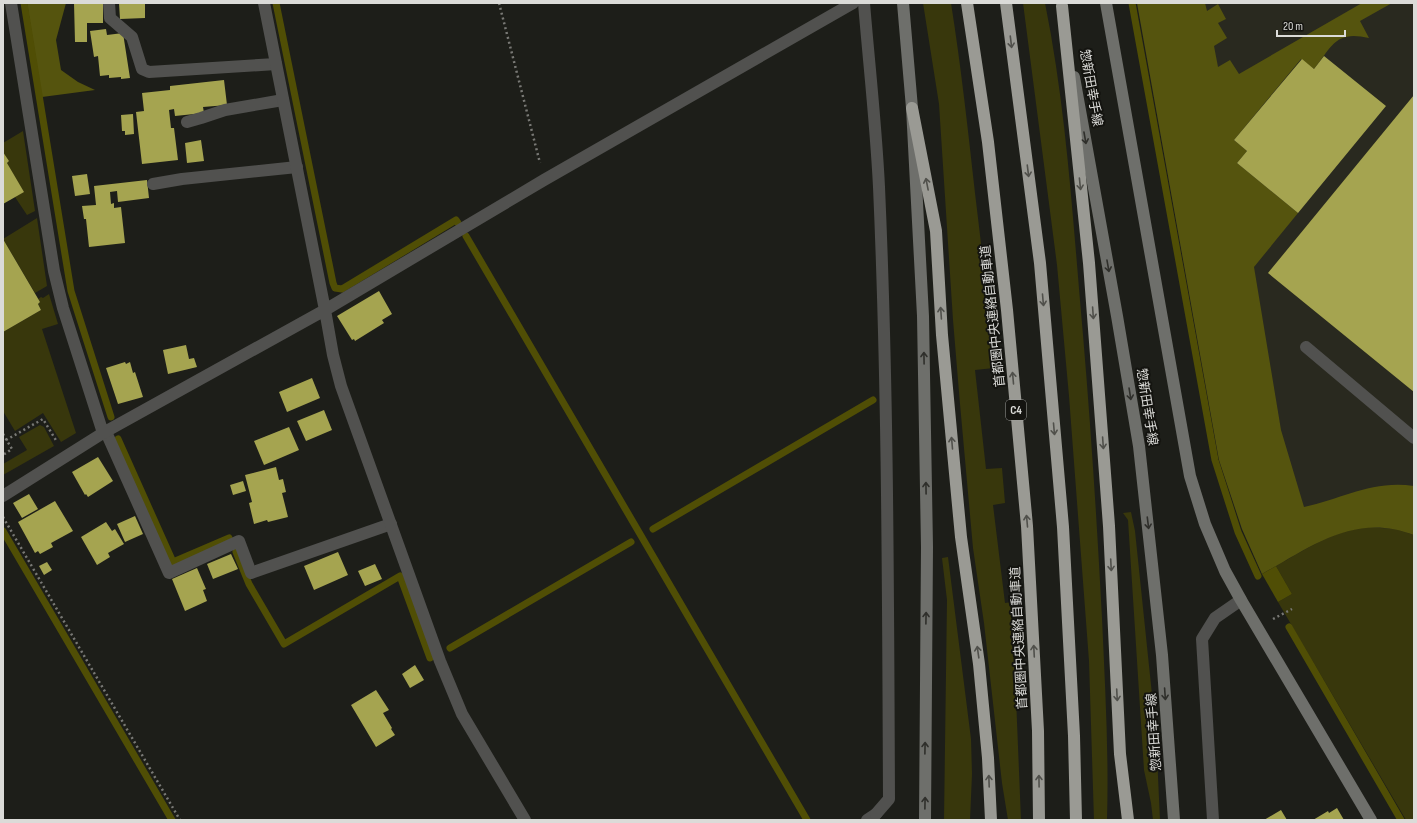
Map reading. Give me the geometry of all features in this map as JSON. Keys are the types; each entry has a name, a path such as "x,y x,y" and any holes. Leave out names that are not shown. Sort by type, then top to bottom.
{"highway":[{"name":"首都圏中央連絡自動車道","path":"967,3 991,165 1008,318 1027,526 1038,731 1039,820"},
{"path":"1006,3 1040,263 1063,527 1074,736 1076,820"},
{"path":"1061,4 1089,264 1109,526 1120,754 1128,820"},
{"path":"912,108 936,231 942,335 961,537 979,664 988,758 991,820"}],"main road":[{"path":"903,3 912,108 924,332 927,547 924,820"},
{"path":"1106,3 1190,476 1205,524 1225,571 1241,600 1371,820"},
{"name":"惣新田幸手線","path":"1061,4 1139,446 1162,655 1174,820"}],"street":[{"path":"10,3 54,272 63,308 105,432 169,573 239,541 251,573 390,524"},
{"path":"109,3 110,18 132,37 142,69 149,72 276,64"},
{"path":"264,3 333,355 341,386 440,661 462,714 525,820"},
{"path":"3,496 105,432 325,310 544,180 853,3"},
{"path":"864,3 879,184 886,380 887,459 889,799 873,818"},
{"path":"187,122 225,110 284,100"},
{"path":"153,184 182,179 297,167"},
{"path":"1306,347 1414,438"},
{"path":"1213,820 1202,639 1215,618 1241,600"}],"path":[{"path":"499,3 544,180"},
{"path":"6,440 43,419 65,457"},
{"path":"3,434 12,449 3,455"},
{"path":"3,516 180,820"},
{"path":"1273,620 1292,609"}],"shaded area":[{"path":"27,3 66,3 56,40 61,70 78,82 95,90 42,97"},
{"path":"923,3 951,3 964,98 994,368 975,370 986,469 1002,468 1005,503 993,505 1005,603 1012,602 1014,639 1012,640 1015,673 1021,820 1008,820 1002,783 984,623 973,548 953,320 939,104"},
{"path":"1023,3 1045,3 1053,44 1064,127 1086,370 1098,547 1106,719 1107,820 1094,820 1089,661 1069,396 1057,265"},
{"path":"1137,3 1414,3 1414,535 1410,533 1318,542 1262,574 1242,529 1219,460"},
{"path":"1137,3 1205,3 1207,11 1218,4 1226,19 1218,23 1227,38 1214,46 1218,67 1230,60 1239,74 1362,3 1392,3 1360,21 1369,38 1349,36 1342,38 1331,47 1314,69 1301,59 1234,140 1247,151 1237,163 1298,213 1254,267 1281,430 1304,507 1371,488 1399,485 1414,486 1414,535 1393,529 1372,527 1353,530 1335,535 1317,543 1262,574 1242,529 1219,460"},
{"path":"23,131 35,211 27,215 15,197 23,192 7,163 9,161 3,152 3,143"},
{"path":"37,218 47,286 35,293 3,239"},
{"path":"49,294 58,324 42,329 76,433 61,442 43,413 15,431 3,411 3,332 41,310 38,304 40,302 38,299"},
{"path":"40,425 44,427 54,446 3,475 3,464 27,450 19,437"},
{"path":"1131,512 1135,531 1156,733 1160,820 1153,820 1144,770 1128,520 1123,513"},
{"path":"1366,527 1396,529 1414,535 1414,820 1406,820 1278,602 1292,594 1276,566 1330,537 1353,529"},
{"path":"948,557 971,739 972,774 970,820 944,820 947,600 942,558"},
{"path":"1276,566 1292,594 1278,602 1262,574"}],"building":[{"path":"74,3 103,3 103,23 87,23 87,42 75,42"},
{"path":"119,3 145,3 145,18 120,19"},
{"path":"106,29 107,35 123,33 130,78 109,78 109,75 100,76 98,56 94,57 90,31"},
{"path":"1324,56 1386,106 1298,213 1237,163 1247,151 1234,140 1302,59 1314,69"},
{"path":"224,80 227,105 203,107 204,113 175,116 174,109 169,110 171,128 174,128 178,160 142,164 136,112 144,111 142,93 170,90 170,86"},
{"path":"1414,95 1414,392 1268,273"},
{"path":"133,114 134,134 125,135 125,131 122,131 121,115"},
{"path":"201,140 204,161 187,163 185,143"},
{"path":"3,152 9,161 7,163 24,192 3,204"},
{"path":"87,174 90,194 75,196 72,176"},
{"path":"147,180 149,198 118,202 117,191 110,192 111,204 114,203 114,208 121,207 125,243 89,247 86,219 84,219 82,206 96,205 94,186"},
{"path":"3,239 40,302 38,304 41,310 3,332"},
{"path":"379,291 392,314 382,320 384,323 355,341 354,339 352,340 337,316"},
{"path":"186,345 189,359 194,358 197,367 168,374 163,350"},
{"path":"125,362 126,364 130,362 133,373 135,372 143,397 118,404 106,368"},
{"path":"312,378 320,398 287,412 279,392"},
{"path":"324,410 332,430 306,441 297,421"},
{"path":"289,427 299,450 264,465 254,441"},
{"path":"98,457 113,481 88,497 86,494 85,495 72,472"},
{"path":"276,467 279,480 283,479 286,492 282,493 288,517 268,522 267,520 254,524 249,503 252,502 245,475"},
{"path":"243,481 246,491 233,495 230,485"},
{"path":"29,494 38,509 22,518 13,503"},
{"path":"55,501 73,531 51,543 53,547 40,554 38,551 35,553 18,522"},
{"path":"135,516 143,534 125,542 117,524"},
{"path":"106,522 112,531 115,529 124,544 108,553 110,557 97,565 81,537"},
{"path":"338,552 348,575 314,590 304,566"},
{"path":"231,554 238,569 213,579 207,564"},
{"path":"47,562 52,570 44,575 39,566"},
{"path":"375,564 382,579 365,586 358,571"},
{"path":"197,568 206,589 203,590 207,601 185,611 172,579"},
{"path":"415,665 424,680 410,688 402,674"},
{"path":"376,690 389,710 383,713 395,735 376,747 351,705"},
{"path":"1337,808 1344,820 1313,820 1328,811 1329,813"},
{"path":"1281,810 1287,820 1264,820"}],"waterway":[{"path":"24,3 71,291 111,417"},
{"path":"276,3 335,288 342,289 456,220 458,223"},
{"path":"1132,3 1215,460 1238,532 1258,576"},
{"path":"466,236 807,820"},
{"path":"653,529 873,400"},
{"path":"118,439 173,562 229,538"},
{"path":"3,531 172,820"},
{"path":"450,648 631,542"},
{"path":"236,552 249,584 284,644 400,576 430,658"},
{"path":"1289,627 1401,820"}]}
